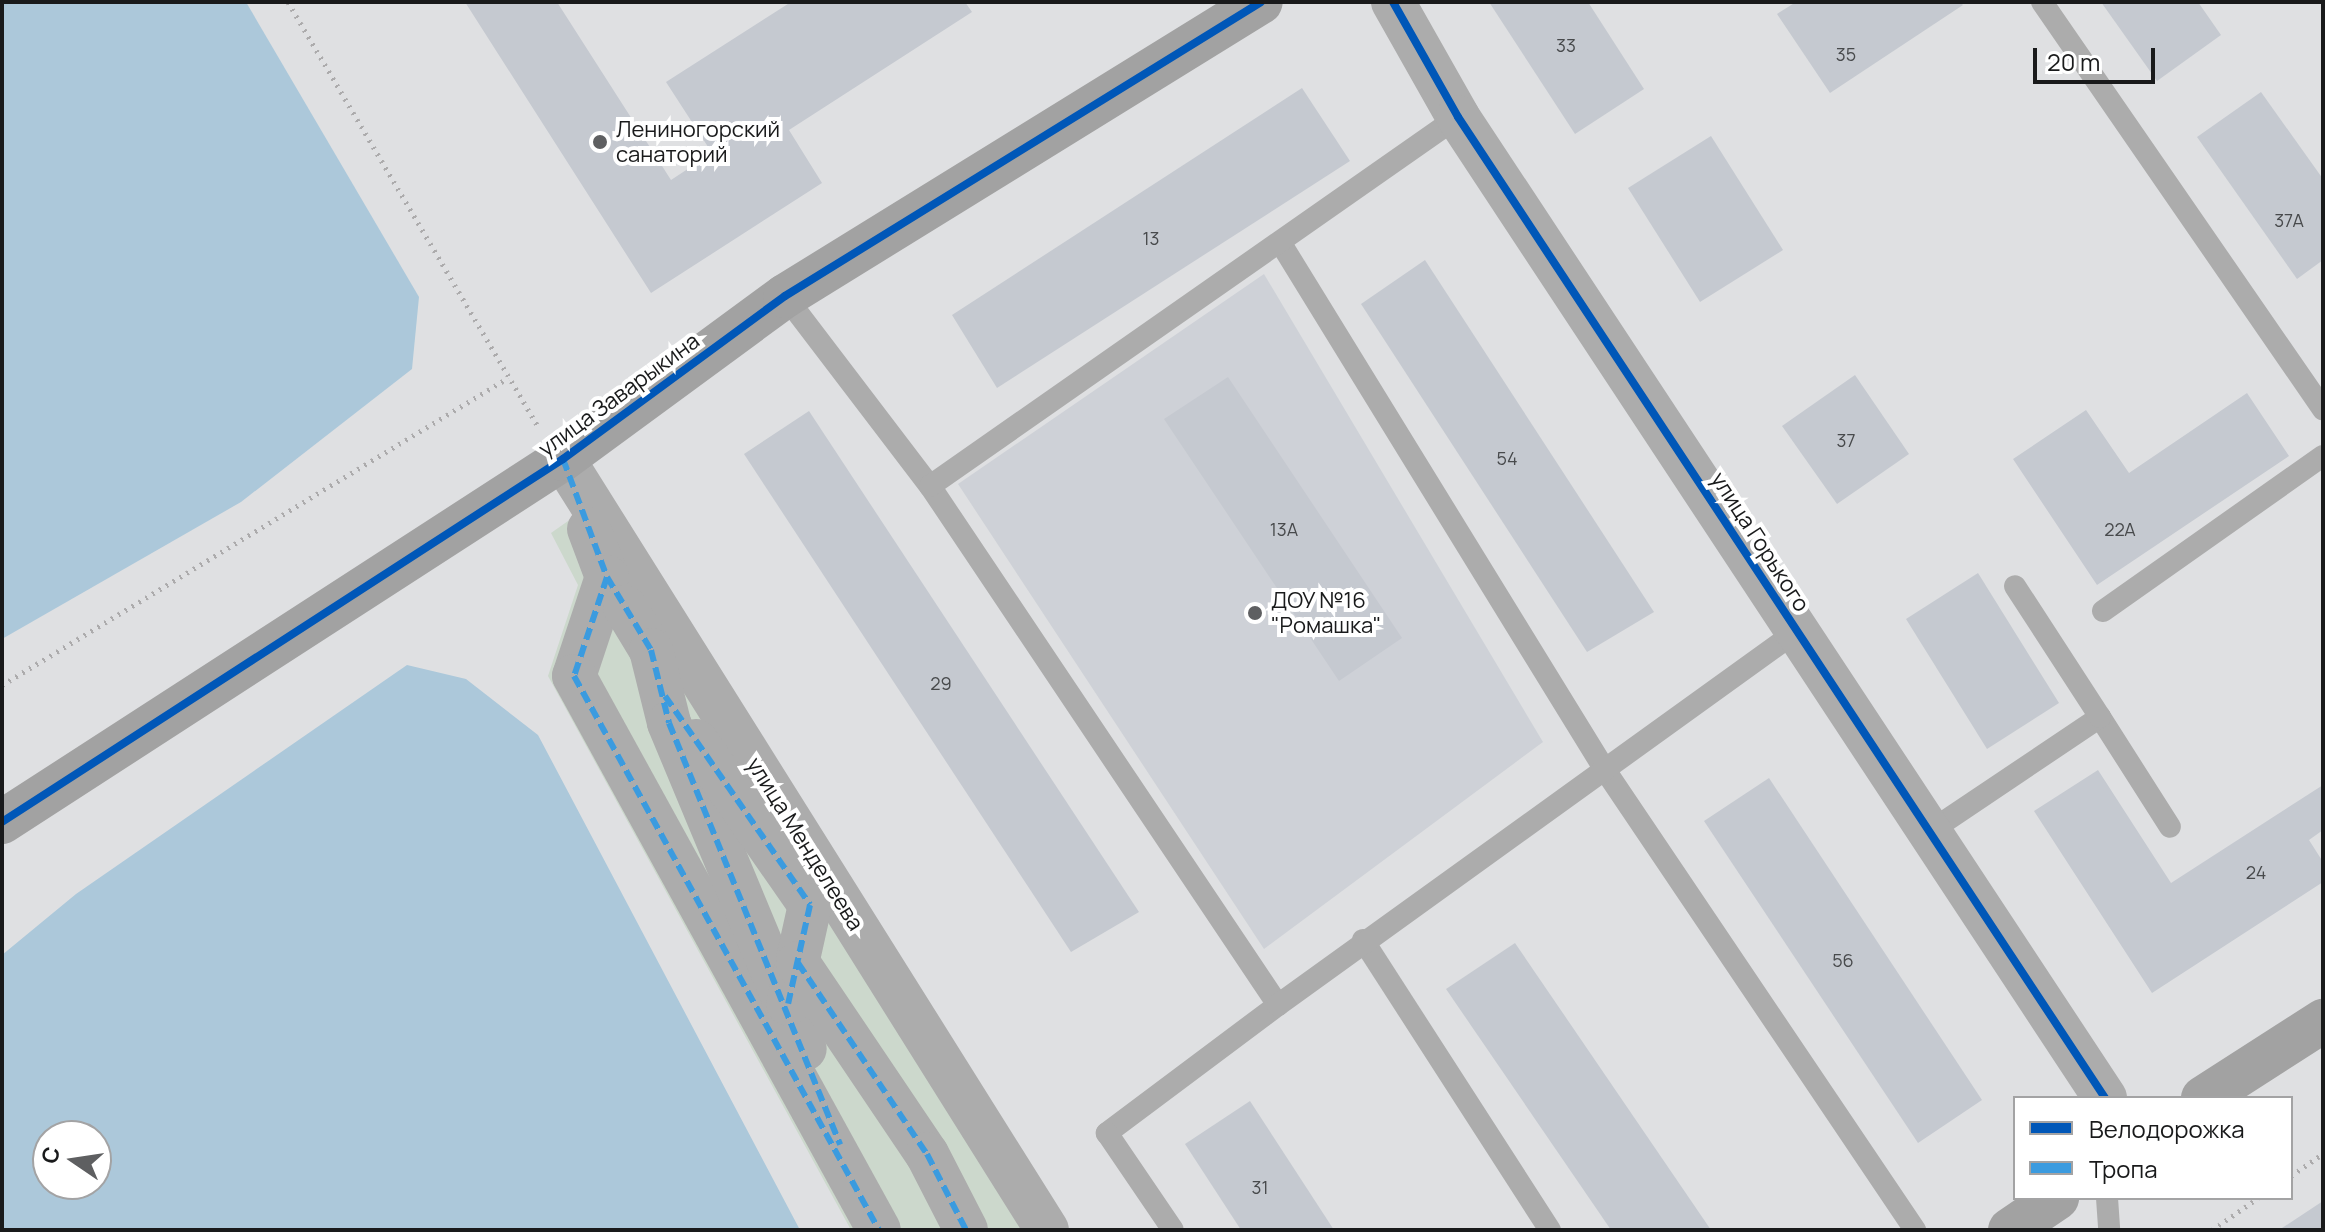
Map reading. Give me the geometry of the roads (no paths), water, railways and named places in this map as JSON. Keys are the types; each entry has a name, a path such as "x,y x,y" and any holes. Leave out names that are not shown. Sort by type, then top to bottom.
{"street":[{"name":"улица Заварыкина","path":"2,822 563,459 785,296 1261,2"},
{"name":"улица Горького","path":"1393,2 1458,117 2104,1096"},
{"path":"563,459 607,577 651,650 656,683 793,984 868,1212"},
{"name":"улица Менделеева","path":"563,459 1047,1230"},
{"path":"607,577 574,676 868,1212 890,1230"},
{"path":"656,683 810,905 793,984"},
{"path":"793,984 927,1154 966,1230"},
{"path":"2206,1096 2323,1021"},
{"path":"2010,1230 2054,1200"}],"lane":[{"path":"2042,2 2323,410"},
{"path":"930,486 1458,117"},
{"path":"1280,242 1605,770 1915,1230"},
{"path":"785,296 930,486 1278,1005"},
{"path":"2103,611 2323,456"},
{"path":"2015,586 2170,827"},
{"path":"1173,1230 1107,1133 1363,940 1797,631"},
{"path":"1929,832 2100,717"},
{"path":"1363,940 1550,1230"},
{"path":"2107,1200 2109,1230"}],"water":[{"path":"2,2 246,2 419,297 412,369 241,502 2,639"},
{"path":"407,665 466,679 538,735 800,1230 2,1230 2,955 76,894"}],"place":[{"name":"Лениногорский санаторий","path":"600,142"},
{"name":"ДОУ №16 \"Ромашка\"","path":"1255,613"}]}
